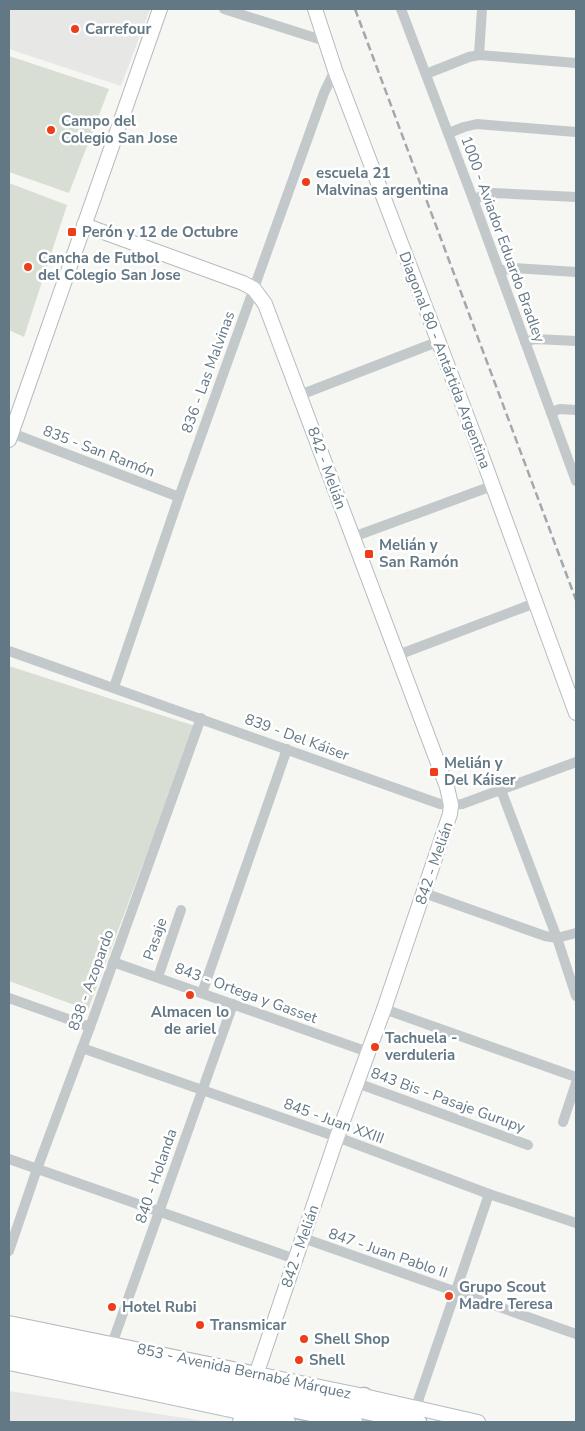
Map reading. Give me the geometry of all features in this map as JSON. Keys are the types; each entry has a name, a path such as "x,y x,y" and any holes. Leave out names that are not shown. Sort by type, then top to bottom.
{"main road":[{"name":"853 - Avenida Bernabé Márquez","path":"9,1337 112,1351 247,1399 382,1415 418,1415"},
{"name":"853 - Avenida Bernabé Márquez","path":"9,1350 354,1422"},
{"path":"364,1396 382,1415"}],"street":[{"path":"10,435 160,9"},
{"path":"224,9 324,35"},
{"name":"Diagonal 80 - Antártida Argentina","path":"311,9 324,35 335,70 576,713"},
{"path":"315,9 324,35"},
{"name":"1000 - Aviador Eduardo Bradley","path":"401,9 576,481"},
{"path":"478,55 482,9"},
{"path":"426,74 478,55 576,63"},
{"name":"836 - Las Malvinas","path":"114,687 179,497 324,93 335,70"},
{"path":"448,134 477,124 576,132"},
{"path":"473,199 493,193 576,198"},
{"path":"84,225 243,283 254,289"},
{"path":"499,271 514,268 576,272"},
{"name":"842 - Melián","path":"247,1399 424,893 450,814 451,805 447,787 300,395 265,304 254,289"},
{"path":"525,342 536,339 576,341"},
{"path":"300,395 437,342"},
{"path":"550,412 560,409 576,410"},
{"name":"835 - San Ramón","path":"10,435 179,497"},
{"path":"353,537 492,486"},
{"path":"398,655 535,604"},
{"name":"839 - Del Káiser","path":"9,651 440,804 462,804 576,762"},
{"name":"838 - Azopardo","path":"9,1251 201,718"},
{"path":"202,993 287,749"},
{"path":"501,790 557,938 576,996"},
{"path":"424,893 539,935 557,938 576,933"},
{"name":"Pasaje","path":"158,977 181,910"},
{"name":"843 - Ortega y Gasset","path":"113,962 368,1052"},
{"path":"9,998 90,1027"},
{"name":"840 - Holanda","path":"112,1351 233,1004"},
{"path":"384,1009 576,1077"},
{"name":"845 - Juan XXIII","path":"82,1048 489,1194 576,1223"},
{"name":"843 Bis - Pasaje Gurupy","path":"358,1083 528,1145"},
{"path":"563,1122 576,1083"},
{"path":"9,1159 295,1259"},
{"path":"418,1415 419,1398 489,1194"},
{"name":"847 - Juan Pablo II","path":"303,1238 576,1334"},
{"name":"853 - Avenida Bernabé Márquez","path":"9,1324 112,1351"},
{"name":"853 - Avenida Bernabé Márquez","path":"9,1363 247,1399 364,1396 418,1415 478,1422"},
{"name":"853 - Avenida Bernabé Márquez","path":"247,1399 288,1422"}],"shaded area":[{"name":"Carrefour","path":"9,9 150,9 121,86 9,49"},
{"name":"Campo del Colegio San Jose","path":"9,56 109,89 69,193 9,172"},
{"name":"Cancha de Futbol del Colegio San Jose","path":"9,183 67,205 24,337 9,330"},
{"path":"9,666 195,726 88,1010 9,981"},
{"path":"9,1391 210,1422 9,1422"}],"railway":[{"path":"355,9 576,600"}],"place":[{"name":"Carrefour","path":"75,29"},
{"name":"Campo del Colegio San Jose","path":"51,130"},
{"name":"escuela 21 Malvinas argentina","path":"306,182"},
{"name":"Perón y 12 de Octubre","path":"72,232"},
{"name":"Cancha de Futbol del Colegio San Jose","path":"28,267"},
{"name":"Melián y San Ramón","path":"369,554"},
{"name":"Melián y Del Káiser","path":"434,772"},
{"name":"Almacen lo de ariel","path":"190,995"},
{"name":"Tachuela - verduleria","path":"375,1047"},
{"name":"Grupo Scout Madre Teresa","path":"449,1296"},
{"name":"Hotel Rubi","path":"112,1307"},
{"name":"Transmicar","path":"200,1325"},
{"name":"Shell Shop","path":"304,1339"},
{"name":"Shell","path":"299,1360"}]}
